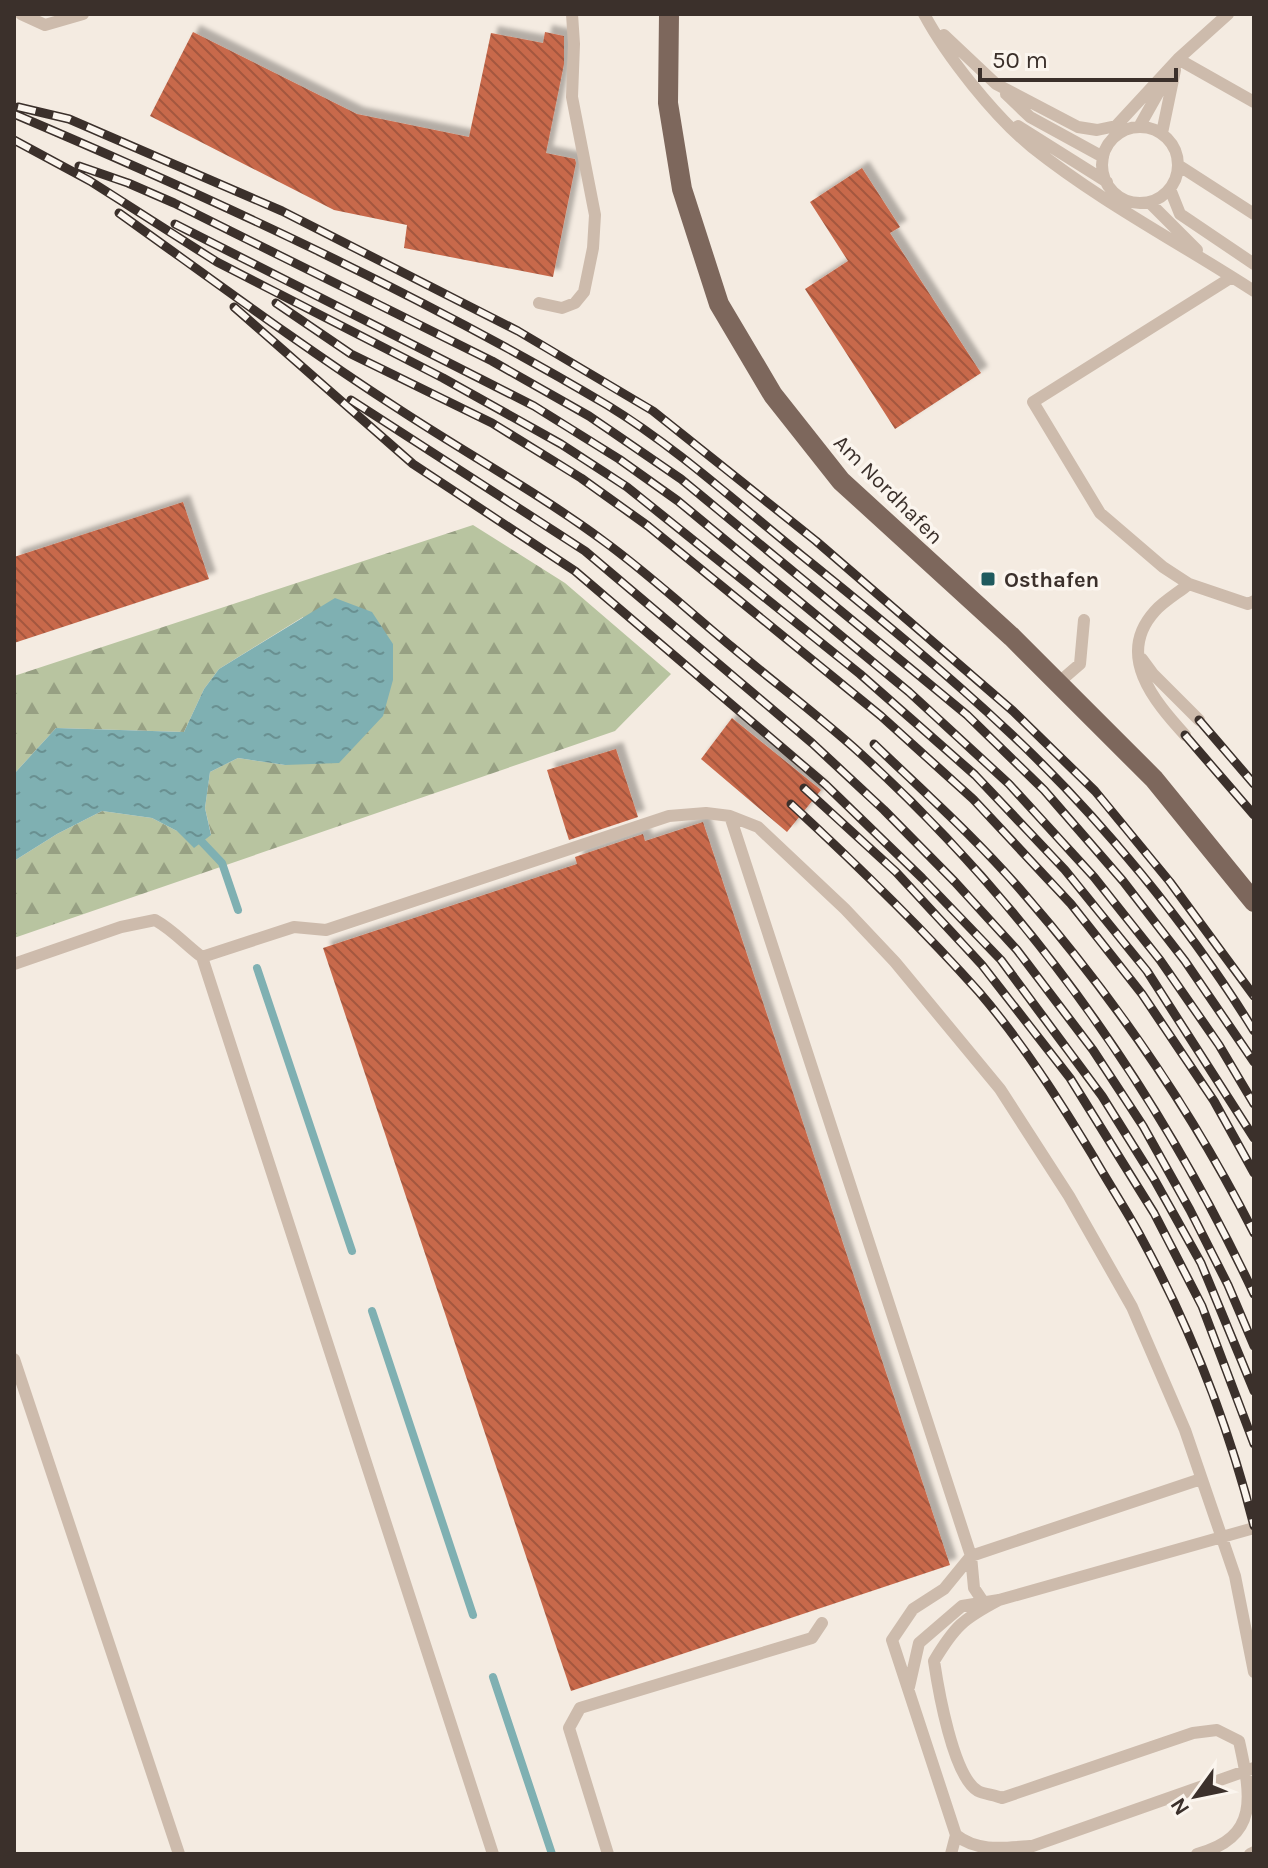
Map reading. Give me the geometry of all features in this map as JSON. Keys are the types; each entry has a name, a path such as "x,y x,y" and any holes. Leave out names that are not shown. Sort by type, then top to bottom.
{"main road":[{"name":"Am Nordhafen","path":"669,14 668,103 682,189 719,304 773,395 841,481 1012,637 1154,779 1254,902"}],"lane":[{"path":"21,14 45,25 83,14"},
{"path":"539,303 562,308 575,303 584,292 593,248 595,215 572,97 572,14"},
{"path":"996,84 1078,127 1097,130 1116,126 1178,59 1228,14"},
{"path":"927,16 1030,117 1103,157"},
{"path":"927,16 968,79 1030,146 1143,224 1254,291"},
{"path":"1178,59 1254,102"},
{"path":"1139,127 1178,59"},
{"path":"1162,133 1178,59"},
{"path":"999,113 1107,182 1125,199 1137,202 1149,202 1170,189 1178,165 1177,153 1162,133 1151,128 1126,129 1107,145 1103,157 1107,182"},
{"path":"1178,165 1254,214"},
{"path":"1170,189 1180,214 1254,264"},
{"path":"1149,202 1211,264"},
{"path":"1232,277 1033,402 1100,513 1163,567 1189,584 1248,604 1254,601"},
{"path":"1185,735 1144,684 1138,653 1141,631 1156,610 1189,584"},
{"path":"1058,683 1080,664 1084,620"},
{"path":"1138,653 1153,674 1199,720"},
{"path":"202,957 294,927 326,930 669,816 706,813 730,816 758,827 845,909 895,962 1000,1089 1069,1196 1132,1307 1185,1430 1235,1576 1254,1672"},
{"path":"730,816 971,1556 974,1588 984,1603"},
{"path":"14,964 121,927 155,920 202,957 493,1854"},
{"path":"14,1359 179,1854"},
{"path":"1030,1846 991,1848 967,1844 956,1835 892,1640 913,1609 944,1589 971,1556 1201,1479"},
{"path":"908,1690 919,1643 962,1606 999,1600 1254,1528"},
{"path":"999,1600 967,1617 953,1630 934,1661 946,1723 962,1772 976,1790 1002,1798 1193,1733 1217,1730 1239,1741 1250,1795 1243,1824 1218,1848 1197,1854"},
{"path":"608,1854 569,1728 580,1708 812,1638 822,1623"},
{"path":"1010,1854 1254,1768"},
{"path":"951,1854 956,1835"}],"green space":[{"path":"473,525 565,583 671,674 615,731 14,938 14,861 102,811 152,818 177,831 211,834 205,808 210,772 238,758 285,765 303,617 219,669 204,689 184,732 56,728 14,774 14,676"}],"water":[{"path":"335,598 372,612 393,644 393,680 383,716 339,763 285,765 238,758 210,772 205,808 211,835 194,848 177,831 152,818 102,811 14,861 14,774 56,728 184,732 204,689 219,669"}],"building":[{"path":"193,32 357,114 469,137 491,33 543,43 545,32 564,36 564,64 546,153 575,159 576,163 553,277 404,248 407,225 334,210 150,116"},
{"path":"862,168 900,227 890,233 981,373 895,429 805,289 848,261 810,202"},
{"path":"183,502 209,579 14,643 14,557"},
{"path":"732,718 821,790 787,832 701,759"},
{"path":"616,749 638,817 569,840 547,770"},
{"path":"703,822 950,1565 571,1691 323,948 577,864 575,857 643,834 645,841"}],"waterway":[{"path":"202,842 222,863 238,910"},
{"path":"257,968 352,1251"},
{"path":"372,1311 473,1615"},
{"path":"493,1677 552,1854"}],"railway":[{"path":"18,107 69,119 282,211 518,331 653,411 816,541 1013,711 1095,791 1170,882 1254,996"},
{"path":"14,114 241,214 390,286 536,364 658,439 907,642 1043,765 1109,836 1172,913 1254,1031"},
{"path":"14,140 90,181 217,262 443,378 561,444 627,487 860,674 975,775 1065,870 1147,971 1254,1138"},
{"path":"79,166 174,203 492,361 589,416 681,479 967,715 1044,790 1123,881 1185,961 1254,1062"},
{"path":"119,213 359,383 557,508 609,545 861,754 979,874 1084,1005 1176,1145 1254,1294"},
{"path":"175,224 534,406 619,459 678,501 909,692 1009,784 1094,877 1160,960 1219,1045 1254,1104"},
{"path":"276,303 351,354 492,423 581,478 648,526 881,716 973,799 1071,904 1142,994 1214,1101 1254,1173"},
{"path":"234,307 413,464 575,571 826,785 1001,960 1102,1096 1154,1179 1201,1263 1254,1391"},
{"path":"351,400 585,551 812,743 955,882 1017,950 1093,1050 1143,1126 1228,1285 1254,1346"},
{"path":"1199,720 1254,784"},
{"path":"1185,735 1254,815"},
{"path":"874,744 989,856 1090,975 1178,1099 1254,1233"},
{"path":"804,788 896,872 982,965 1070,1078 1154,1213 1202,1306 1254,1444"},
{"path":"791,804 887,896 979,992 1025,1051 1067,1114 1136,1229 1177,1308 1220,1415 1254,1526"}],"place":[{"name":"Osthafen","path":"988,579"}]}
